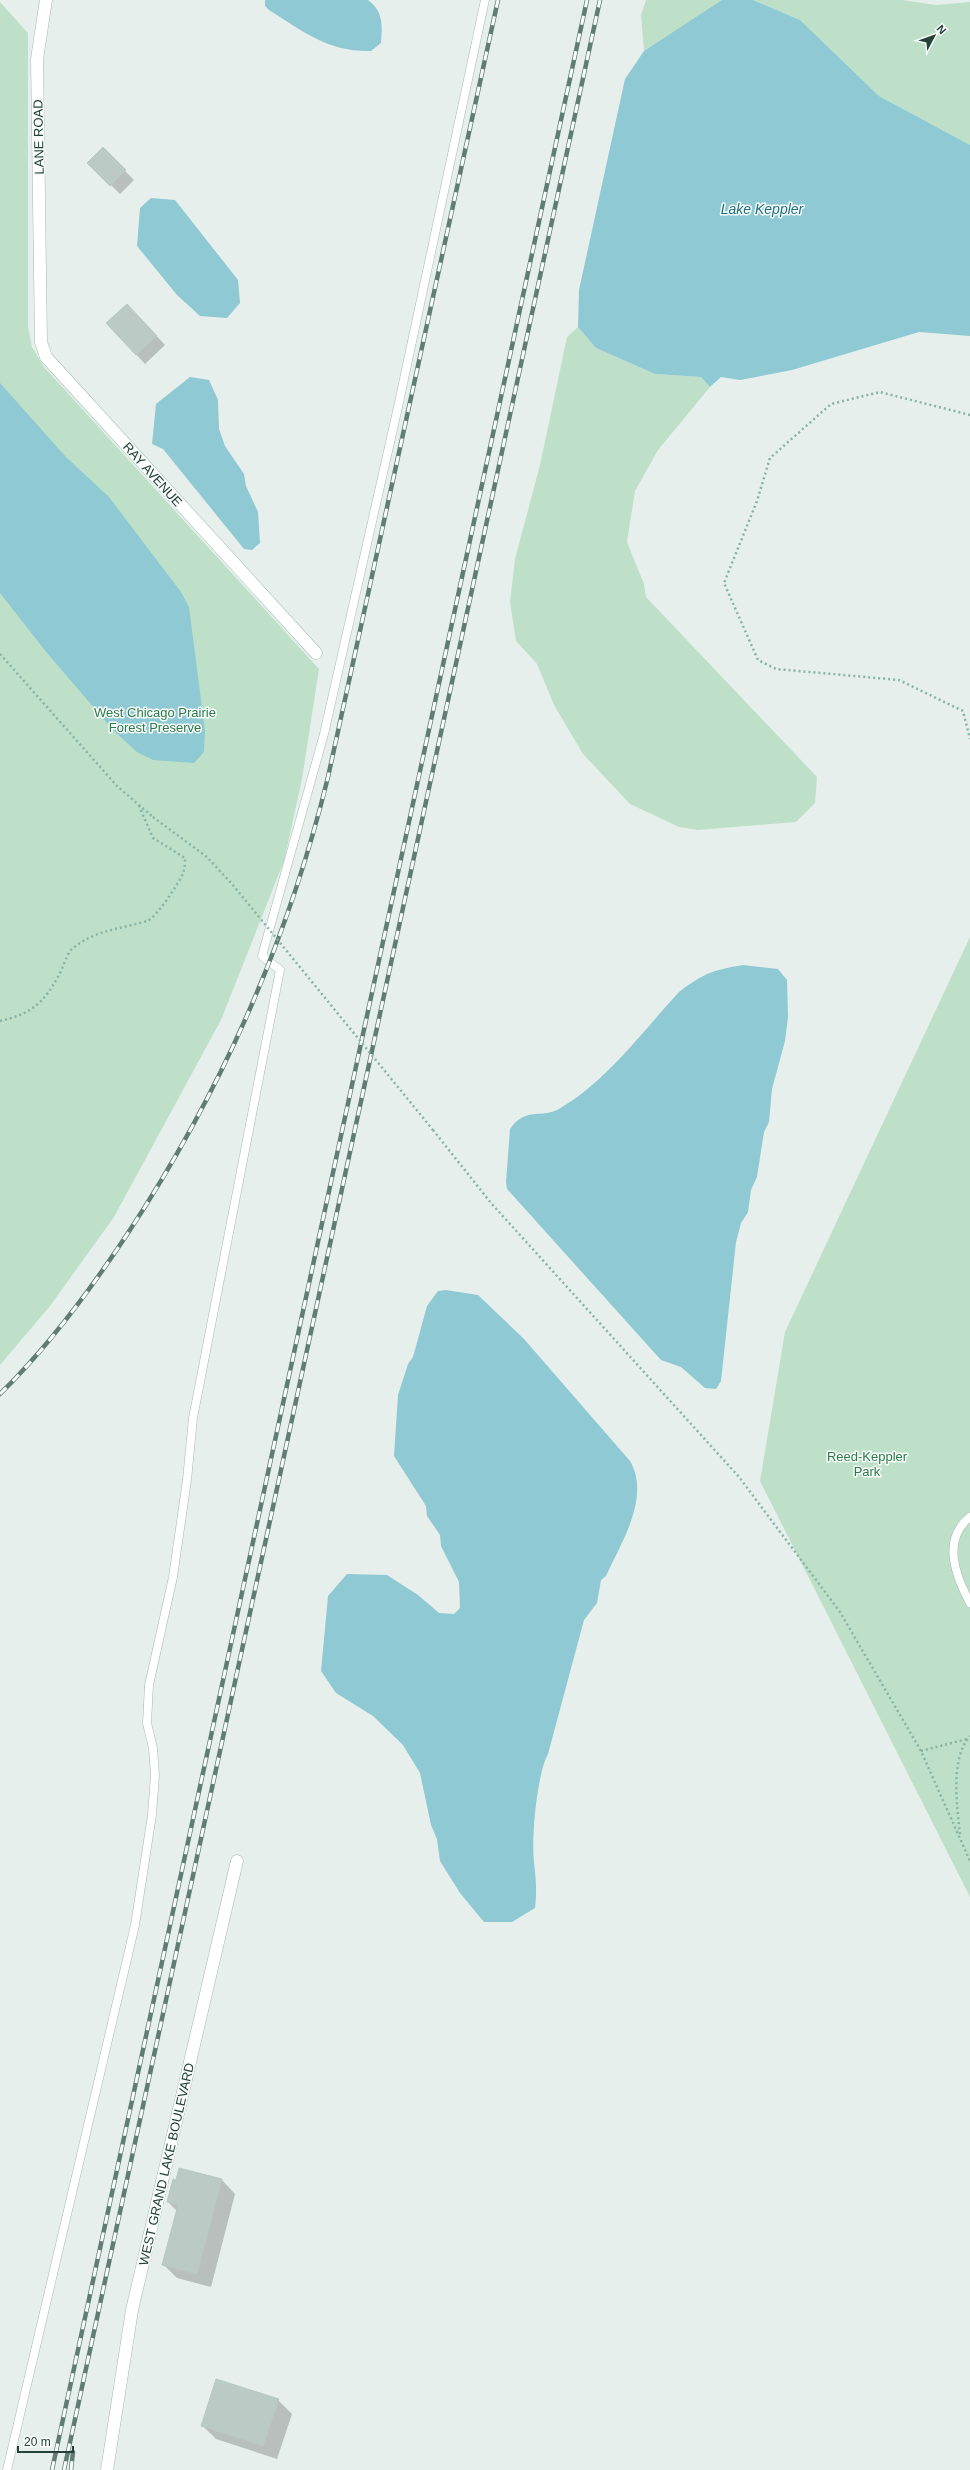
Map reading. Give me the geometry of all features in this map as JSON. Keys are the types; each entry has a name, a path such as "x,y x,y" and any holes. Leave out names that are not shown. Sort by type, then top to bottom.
{"street":[{"name":"LANE ROAD","path":"40,274 37,59 46,0"},
{"name":"RAY AVENUE","path":"40,274 41,342 46,357 316,653"},
{"name":"WEST GRAND LAKE BOULEVARD","path":"107,2470 132,2310 237,1861"}],"lane":[{"path":"7,2470 135,1925 152,1815 155,1775 153,1748 147,1723 150,1685 173,1577 187,1480 193,1418 280,970 262,956 324,734 398,407 485,0"},
{"path":"970,1518 958,1531 952,1548 954,1566 961,1587 970,1603"}],"path":[{"path":"970,415 880,392 831,404 770,458 757,501 724,583 758,660 776,669 899,680 963,711 970,739"},
{"path":"0,654 117,786 139,806 207,857 232,884 491,1203 740,1477 840,1612 921,1751 970,1861"},
{"path":"0,1021 19,1016 40,1005 59,975 71,951 92,937 114,928 149,921 164,904 183,873 185,858 153,838 139,806"},
{"path":"921,1751 966,1739 970,1736"},
{"path":"960,1837 956,1778 960,1755 966,1739"}],"green space":[{"path":"646,0 724,0 644,51 641,15"},
{"path":"753,0 902,0 936,5 970,2 970,145 879,96 800,20"},
{"name":"West Chicago Prairie Forest Preserve","path":"0,2 28,33 28,326 32,347 44,367 319,669 302,779 284,861 221,1020 114,1217 50,1306 0,1365"},
{"path":"578,327 596,348 655,374 701,377 710,387 658,450 635,491 627,542 644,584 646,597 817,777 815,803 796,822 698,830 679,827 630,804 583,754 554,705 537,664 516,641 510,602 515,559 540,465 567,337"},
{"name":"Reed-Keppler Park","path":"970,937 970,1897 760,1481 785,1332"}],"water":[{"path":"265,0 368,0 377,9 381,20 381,43 371,51 342,48 329,44 305,33 269,10 265,6"},
{"name":"Lake Keppler","path":"722,0 753,0 800,20 879,96 970,145 970,336 919,332 792,370 740,380 721,377 710,387 701,377 655,374 596,348 578,327 579,290 625,79 644,51"},
{"path":"151,198 175,200 238,280 240,303 227,318 200,316 177,295 137,246 140,208"},
{"path":"190,377 209,380 218,400 219,429 225,446 244,474 246,486 258,512 260,543 252,550 244,549 163,449 152,444 156,404"},
{"path":"0,383 66,457 109,497 181,592 189,607 205,731 204,752 194,763 153,760 137,752 114,731 47,653 0,593"},
{"path":"743,965 778,969 787,980 788,1017 785,1041 772,1089 769,1122 764,1132 757,1177 751,1190 748,1212 741,1223 736,1242 721,1381 716,1389 705,1388 681,1367 661,1360 507,1189 506,1182 510,1129 516,1122 528,1115 553,1112 576,1098 593,1085 623,1055 679,992 702,976 709,973"},
{"path":"446,1290 478,1295 524,1339 630,1461 636,1475 636,1505 632,1520 606,1576 601,1580 597,1603 584,1620 548,1754 544,1763 538,1791 533,1838 536,1885 535,1908 512,1922 484,1922 460,1893 440,1861 437,1839 431,1825 420,1773 403,1745 373,1716 336,1693 321,1671 328,1596 347,1574 387,1575 418,1595 439,1613 454,1614 460,1608 459,1582 441,1546 440,1535 427,1516 426,1506 394,1456 398,1395 408,1364 413,1357 427,1306 438,1291"}],"building":[{"path":"103,147 126,170 110,186 87,163"},
{"path":"127,304 157,336 136,355 106,323"},
{"path":"179,2168 222,2179 197,2274 162,2265 178,2205 167,2202 173,2179 176,2180"},
{"path":"216,2379 279,2399 263,2446 201,2426"}],"railway":[{"path":"0,1394 52,1337 84,1296 128,1233 162,1180 222,1070 248,1014 272,956 293,898 312,838 328,777 498,0"},
{"path":"52,2470 587,0"},
{"path":"64,2470 600,0"},
{"path":"71,2470 73,2452"}]}
